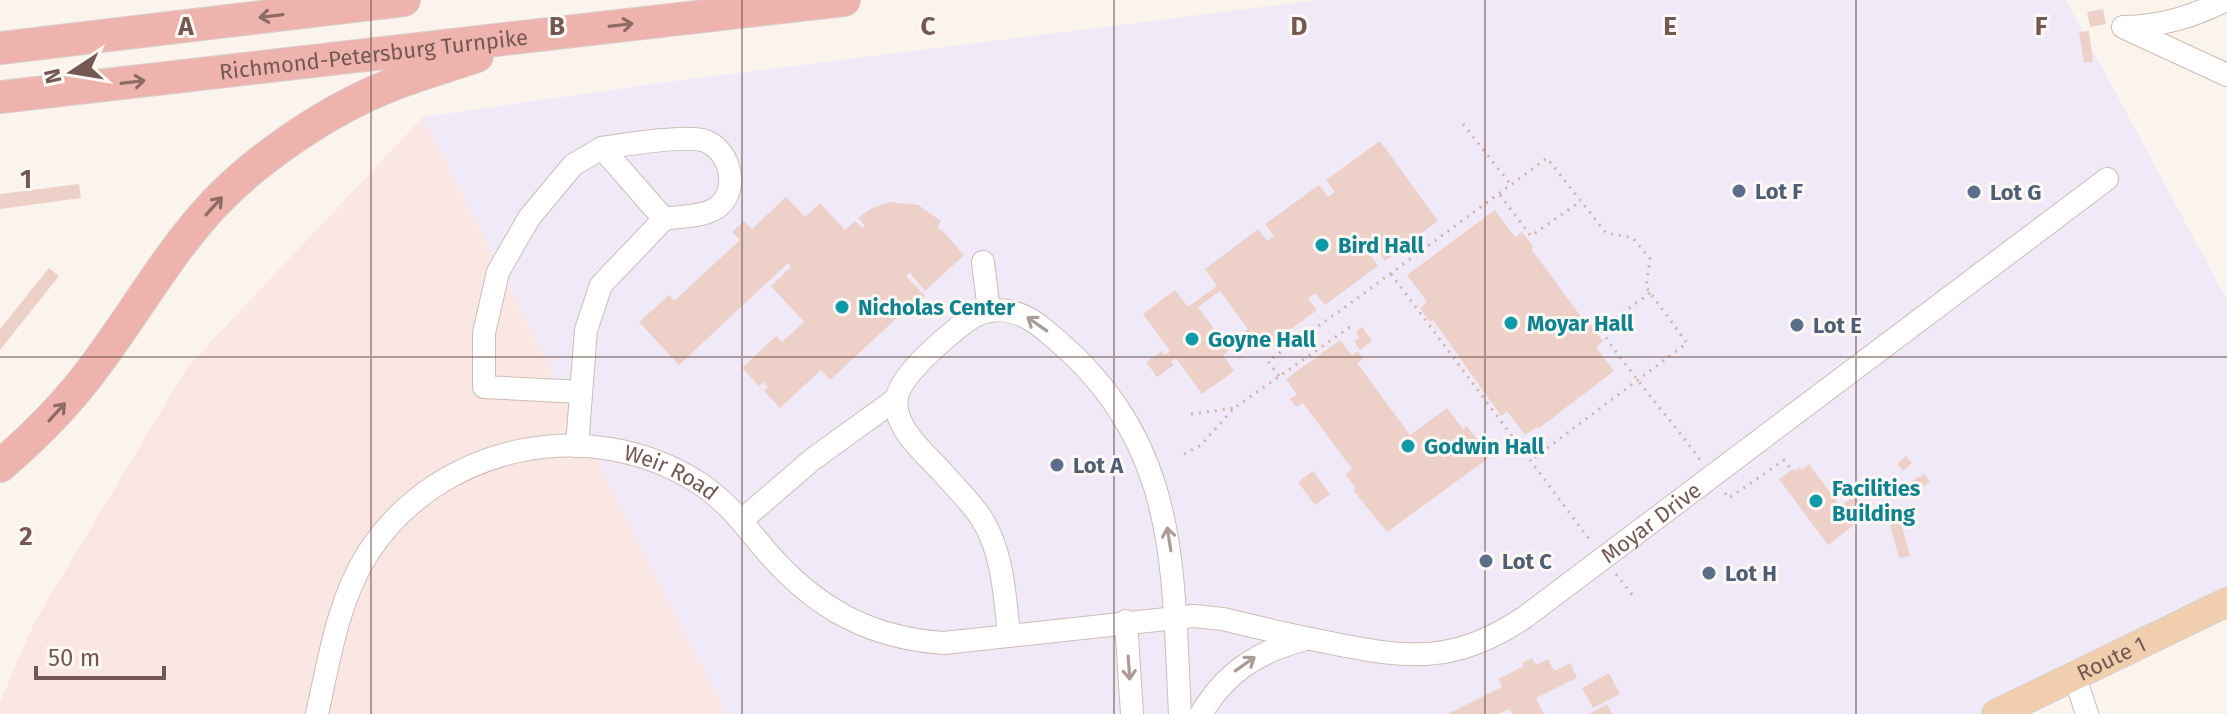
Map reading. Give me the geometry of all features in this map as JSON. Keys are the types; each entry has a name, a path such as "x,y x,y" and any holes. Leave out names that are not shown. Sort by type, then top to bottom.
{"highway":[{"path":"0,48 404,0"},
{"name":"Richmond-Petersburg Turnpike","path":"0,97 844,0"},
{"path":"0,466 48,422 79,387 182,243 214,204 272,154 353,103 389,86 544,34"}],"main road":[{"name":"Route 1","path":"1996,714 2227,602"}],"street":[{"path":"2226,0 2179,21 2123,27 2227,75"},
{"path":"577,446 586,330 601,285 664,219 705,212 719,206 727,194 730,180 723,152 713,144 692,139 602,148 573,165 529,218 498,272 484,333 484,387 581,392"},
{"path":"602,148 664,219"},
{"name":"Moyar Drive","path":"1126,621 1207,616 1401,656 1457,650 1501,634 2107,179"},
{"path":"983,262 989,311"},
{"path":"1009,636 1000,566 990,534 971,504 902,426 896,399 901,385 911,373 963,324 989,311 1015,311 1034,321 1060,342 1090,371 1134,432 1157,486 1166,522 1173,570 1180,714"},
{"path":"742,520 813,459 896,399"},
{"name":"Weir Road","path":"317,714 350,587 385,529 421,495 464,468 499,455 533,448 577,446 631,452 666,465 702,485 742,520 784,571 808,593 860,625 886,635 944,643 1126,621"},
{"path":"1126,621 1132,714"},
{"path":"1201,714 1220,686 1240,666 1277,646 1307,638"},
{"path":"2075,677 2087,714"}],"path":[{"path":"1463,124 1511,185"},
{"path":"1279,376 1268,361 1547,158 1606,233 1633,238 1650,259 1646,287 1687,343 1530,461"},
{"path":"1499,194 1531,236 1581,201"},
{"path":"1391,274 1634,597"},
{"path":"1637,382 1600,329 1650,292"},
{"path":"1184,454 1201,445 1234,408 1350,327"},
{"path":"1191,414 1234,408"}],"shaded area":[{"path":"1318,0 2066,0 2227,300 2227,599 1980,714 726,714 423,117 682,80"},
{"path":"423,117 726,714 0,714 0,702 35,621 188,366"}],"building":[{"path":"2103,9 2106,24 2090,27 2087,12"},
{"path":"2089,31 2093,62 2084,63 2079,32"},
{"name":"Bird Hall","path":"1380,141 1438,221 1385,261 1377,249 1370,254 1378,266 1325,305 1315,293 1308,298 1317,310 1264,349 1252,334 1223,355 1234,371 1202,394 1176,358 1171,362 1174,365 1157,377 1146,362 1162,351 1165,355 1170,351 1143,314 1175,290 1188,307 1217,286 1205,269 1258,229 1267,241 1274,236 1265,224 1319,185 1328,197 1335,192 1326,180","holes":["1220,291 1248,329 1226,345 1198,307"]},
{"path":"79,184 81,198 0,209 0,194"},
{"name":"Nicholas Center","path":"786,197 805,217 820,203 845,230 855,221 862,228 865,226 858,218 872,208 889,202 918,205 941,221 939,230 964,255 925,291 910,273 906,276 925,296 904,313 890,300 888,302 900,315 830,380 821,370 780,408 764,391 768,387 763,382 759,386 742,368 776,336 782,342 804,322 771,286 791,267 788,263 679,365 639,322 669,295 674,301 740,240 732,232 744,221 752,229"},
{"name":"Moyar Hall","path":"1495,210 1515,237 1522,232 1588,326 1591,324 1603,341 1596,347 1614,371 1538,429 1525,435 1507,411 1501,416 1433,320 1430,322 1420,308 1427,302 1407,275"},
{"path":"49,268 59,276 0,350 0,329"},
{"path":"1362,327 1372,341 1360,350 1354,341 1359,338 1356,332"},
{"name":"Godwin Hall","path":"1340,340 1352,356 1358,351 1363,359 1357,363 1410,435 1447,408 1463,429 1467,426 1490,457 1387,532 1353,490 1356,488 1345,474 1352,469 1303,403 1296,407 1290,399 1297,395 1286,379"},
{"path":"1906,456 1912,463 1903,471 1897,464"},
{"name":"Facilities Building","path":"1809,464 1840,506 1855,496 1864,511 1851,520 1854,525 1828,545 1779,479 1793,469 1795,471 1800,467 1802,470"},
{"path":"1313,471 1330,494 1315,505 1298,482"},
{"path":"1925,474 1930,483 1916,490 1911,481"},
{"path":"1901,522 1910,556 1899,558 1890,525"},
{"path":"1532,658 1536,665 1548,659 1554,671 1570,663 1577,678 1536,698 1544,714 1512,714 1509,709 1498,714 1447,714 1502,687 1498,679 1524,666 1522,663"},
{"path":"1609,673 1620,694 1593,708 1582,688"},
{"path":"1607,704 1612,714 1589,714"}],"place":[{"name":"Lot F","path":"1739,191"},
{"name":"Lot G","path":"1974,192"},
{"name":"Bird Hall","path":"1322,245"},
{"name":"Nicholas Center","path":"842,307"},
{"name":"Moyar Hall","path":"1511,323"},
{"name":"Lot E","path":"1797,325"},
{"name":"Goyne Hall","path":"1192,339"},
{"name":"Godwin Hall","path":"1408,446"},
{"name":"Lot A","path":"1057,465"},
{"name":"Facilities Building","path":"1816,501"},
{"name":"Lot C","path":"1486,561"},
{"name":"Lot H","path":"1709,573"}]}
